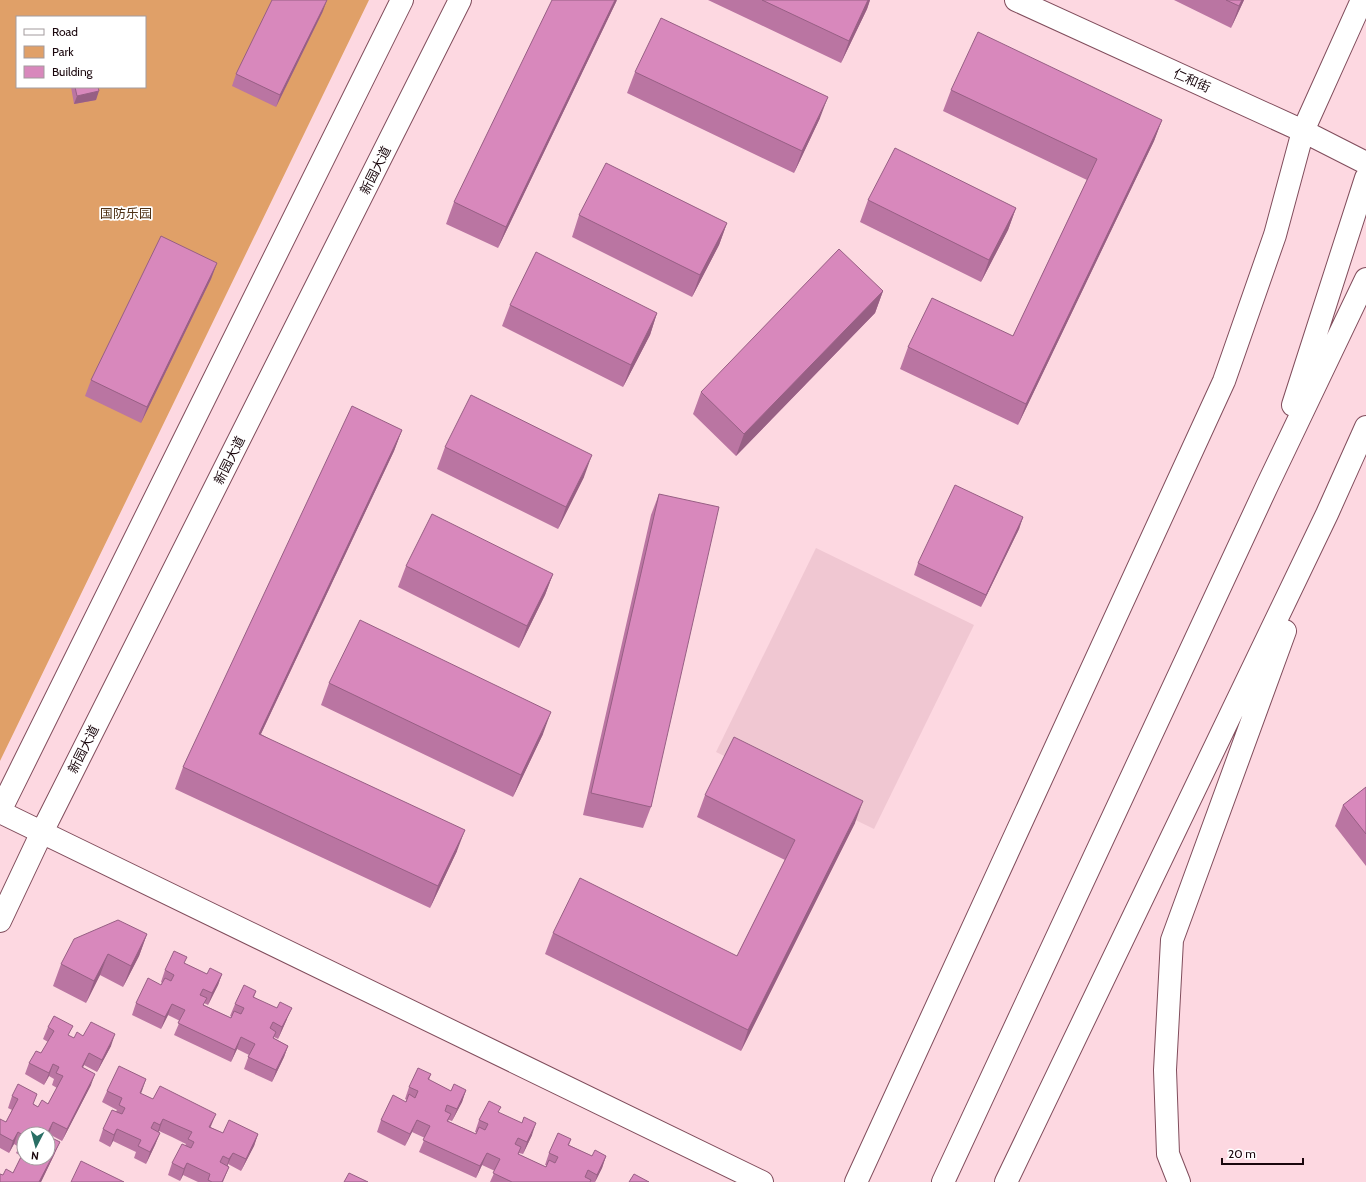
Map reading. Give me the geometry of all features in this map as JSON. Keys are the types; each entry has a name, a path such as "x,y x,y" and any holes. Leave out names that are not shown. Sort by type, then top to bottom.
{"main road":[{"path":"402,0 0,811 762,1182"},
{"name":"新园大道","path":"0,920 42,832 460,0"},
{"name":"仁和街","path":"1016,0 1303,131 1366,162"},
{"path":"856,1182 1224,381 1275,235 1303,131 1362,0"},
{"path":"1267,486 1366,178"},
{"path":"943,1182 1267,486 1366,279"},
{"path":"1006,1182 1327,514 1366,427"},
{"path":"1179,1182 1168,1154 1165,1070 1172,940 1327,514"}],"shaded area":[{"path":"816,548 974,625 874,829 716,752"}],"green space":[{"name":"国防乐园","path":"0,0 369,0 0,761"}],"building":[{"path":"272,0 327,0 280,95 236,74"},
{"path":"552,0 615,0 506,227 454,202"},
{"path":"762,0 868,0 849,41"},
{"path":"1226,0 1242,0 1239,6"},
{"path":"661,18 828,97 802,151 635,72"},
{"path":"978,32 1162,120 1026,404 908,347 932,298 1013,336 1097,159 951,90"},
{"path":"75,88 98,88 99,91 77,96"},
{"path":"895,148 1016,208 989,260 868,200"},
{"path":"606,163 727,223 700,275 579,215"},
{"path":"161,236 217,263 147,407 91,380"},
{"path":"839,249 883,291 744,434 701,392"},
{"path":"536,252 657,313 631,365 510,305"},
{"path":"471,395 592,455 566,507 445,447"},
{"path":"352,406 402,430 259,734 465,830 438,886 183,767"},
{"path":"955,485 1023,517 986,595 918,563"},
{"path":"659,494 719,507 651,807 591,793"},
{"path":"432,514 553,574 527,626 406,566"},
{"path":"360,620 551,712 521,775 329,683"},
{"path":"734,737 863,801 748,1030 553,933 580,878 737,956 795,840 705,795"},
{"path":"1366,787 1366,834 1343,805"},
{"path":"118,920 147,934 131,966 108,954 94,981 61,964 74,939"},
{"path":"174,951 187,957 184,963 207,974 210,968 222,974 212,993 203,989 200,995 207,998 203,1005 231,1018 234,1011 241,1014 244,1008 235,1004 244,985 256,991 253,997 277,1008 280,1002 292,1008 282,1027 273,1022 270,1028 276,1032 273,1038 288,1046 276,1070 248,1057 255,1044 241,1037 235,1050 178,1023 185,1010 172,1004 165,1017 136,1003 148,978 161,985 165,978 171,981 174,975 165,970"},
{"path":"54,1016 73,1026 68,1035 74,1038 77,1032 83,1036 91,1022 115,1034 102,1060 89,1053 82,1067 95,1074 67,1129 53,1122 51,1126 16,1126 16,1136 13,1141 0,1134 0,1119 6,1122 18,1099 12,1096 18,1084 37,1094 33,1104 38,1107 42,1100 48,1104 63,1076 56,1073 59,1067 53,1064 49,1073 29,1063 36,1051 41,1053 54,1031 48,1027"},
{"path":"119,1066 146,1079 140,1093 153,1099 160,1086 216,1114 209,1127 223,1133 229,1120 258,1134 246,1159 233,1153 229,1159 223,1156 220,1162 229,1167 222,1182 212,1182 208,1180 210,1174 187,1163 184,1169 172,1163 182,1144 191,1148 194,1142 188,1139 192,1132 163,1119 160,1125 154,1122 151,1128 160,1133 150,1152 138,1146 141,1140 117,1129 114,1135 103,1129 112,1110 122,1114 125,1108 119,1105 122,1098 107,1091"},
{"path":"418,1068 431,1074 428,1079 451,1091 454,1084 466,1090 457,1109 447,1105 445,1111 451,1114 447,1121 476,1134 479,1127 485,1130 488,1124 479,1120 489,1101 501,1107 498,1112 522,1123 524,1117 536,1123 527,1142 518,1138 515,1144 521,1147 518,1154 546,1167 549,1160 555,1163 558,1157 549,1153 558,1133 571,1139 568,1145 592,1156 595,1150 606,1156 597,1175 588,1170 585,1177 591,1180 590,1182 512,1182 493,1173 500,1159 487,1153 480,1166 423,1140 430,1126 417,1120 410,1134 381,1120 393,1095 406,1102 409,1094 415,1098 418,1091 409,1087"},
{"path":"56,1140 60,1142 56,1150"},
{"path":"81,1161 124,1182 71,1182"},
{"path":"16,1166 47,1166 39,1182 0,1182 0,1174 3,1175 6,1169 13,1173"},
{"path":"349,1173 368,1182 344,1182"},
{"path":"634,1174 649,1182 629,1182"}]}
